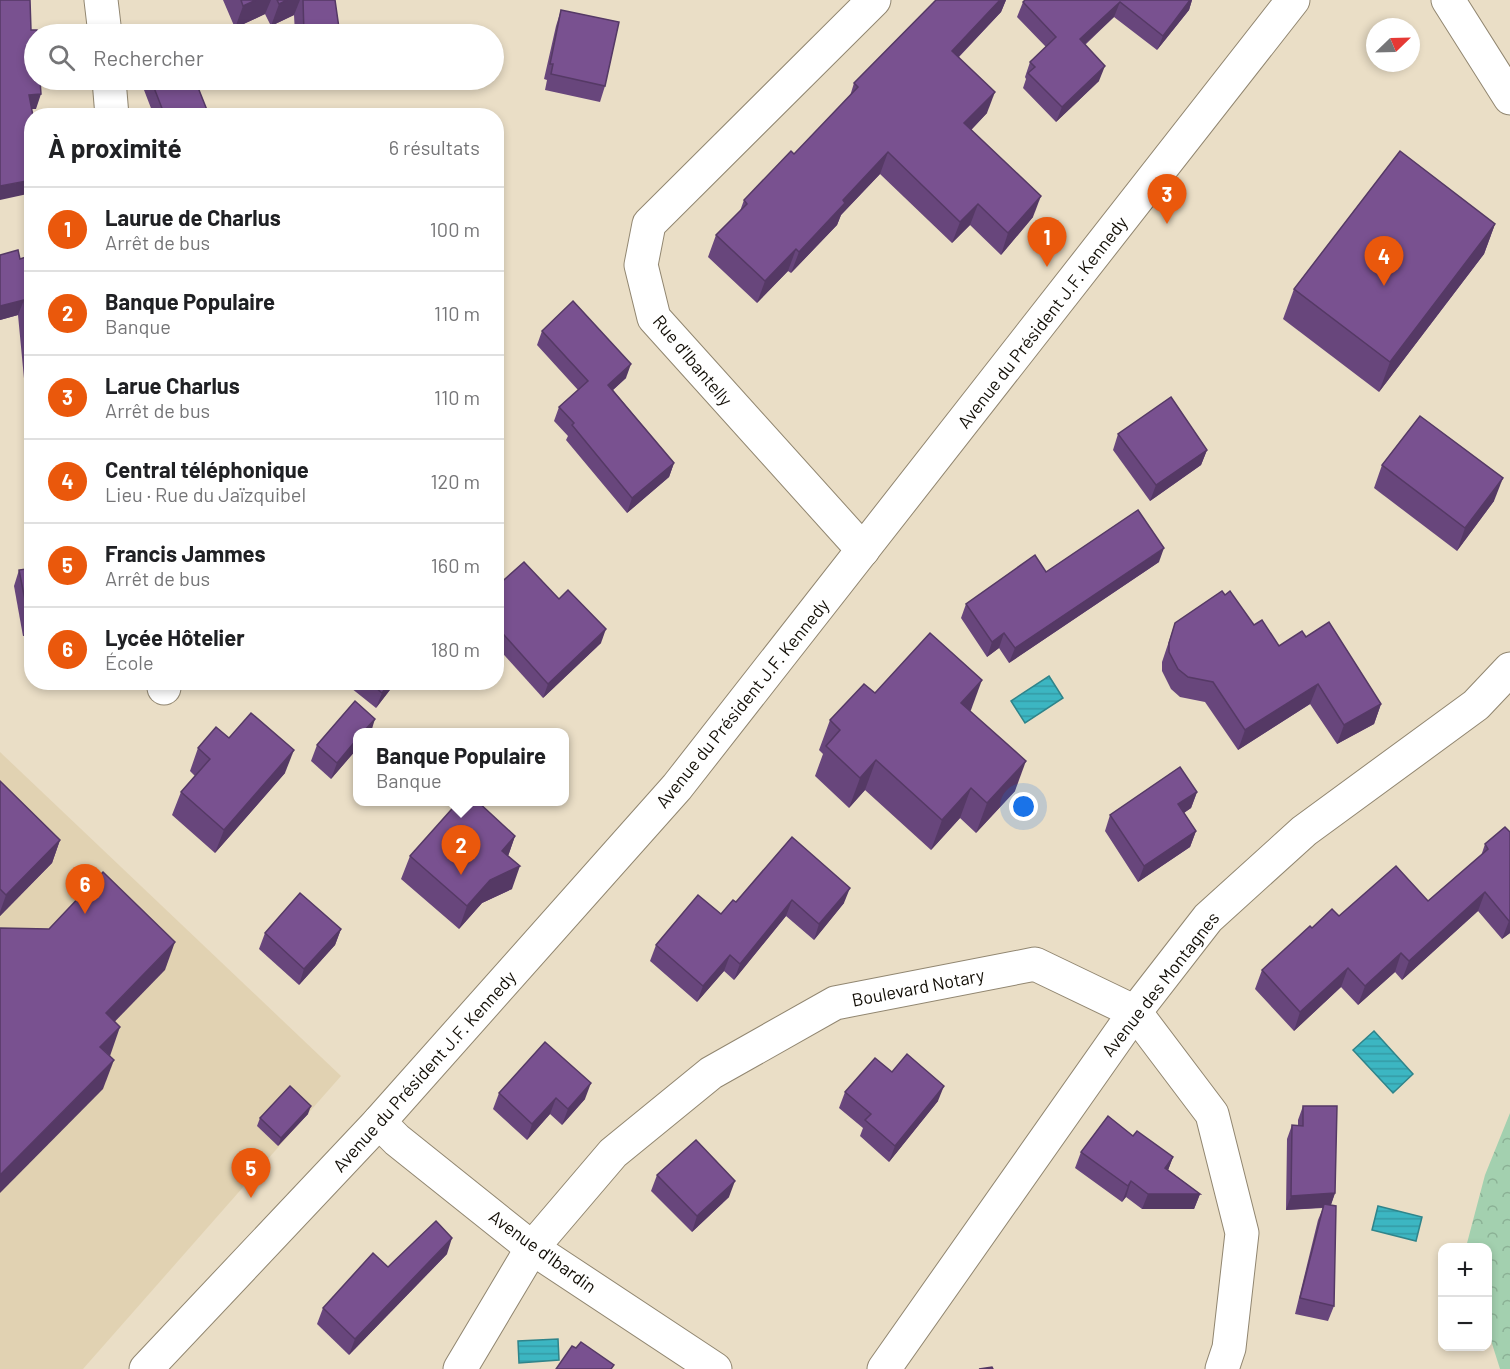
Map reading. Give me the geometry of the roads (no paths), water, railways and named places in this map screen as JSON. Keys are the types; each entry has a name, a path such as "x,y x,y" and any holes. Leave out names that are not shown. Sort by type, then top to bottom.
{"street":[{"path":"101,0 104,24"},
{"name":"Rue d'Ibantelly","path":"863,550 654,318 641,266 649,224 874,0"},
{"name":"Avenue du Président J.F. Kennedy","path":"146,1369 379,1122 677,787 1293,0"},
{"path":"1448,0 1510,98"},
{"path":"110,90 111,108"},
{"name":"Avenue des Montagnes","path":"884,1369 1135,1012 1208,918 1304,831 1476,705 1510,669"},
{"name":"Boulevard Notary","path":"460,1369 532,1248 614,1153 711,1073 834,1003 1035,964 1135,1012 1212,1114 1242,1233 1228,1348 1222,1369"},
{"name":"Avenue d'Ibardin","path":"379,1122 397,1140 532,1248 715,1369"}],"water":[{"path":"1049,676 1063,698 1025,723 1011,701"},
{"path":"1374,1031 1413,1074 1393,1093 1353,1050"},
{"path":"1378,1206 1422,1217 1416,1241 1372,1230"},
{"path":"558,1339 559,1360 519,1363 518,1341"}],"place":[{"name":"Larue Charlus","path":"1167,224"},
{"name":"Laurue de Charlus","path":"1047,267"},
{"name":"Central téléphonique","path":"1384,286"},
{"name":"Banque Populaire","path":"461,875"},
{"name":"Lycée Hôtelier","path":"85,914"},
{"name":"Francis Jammes","path":"251,1198"}]}
